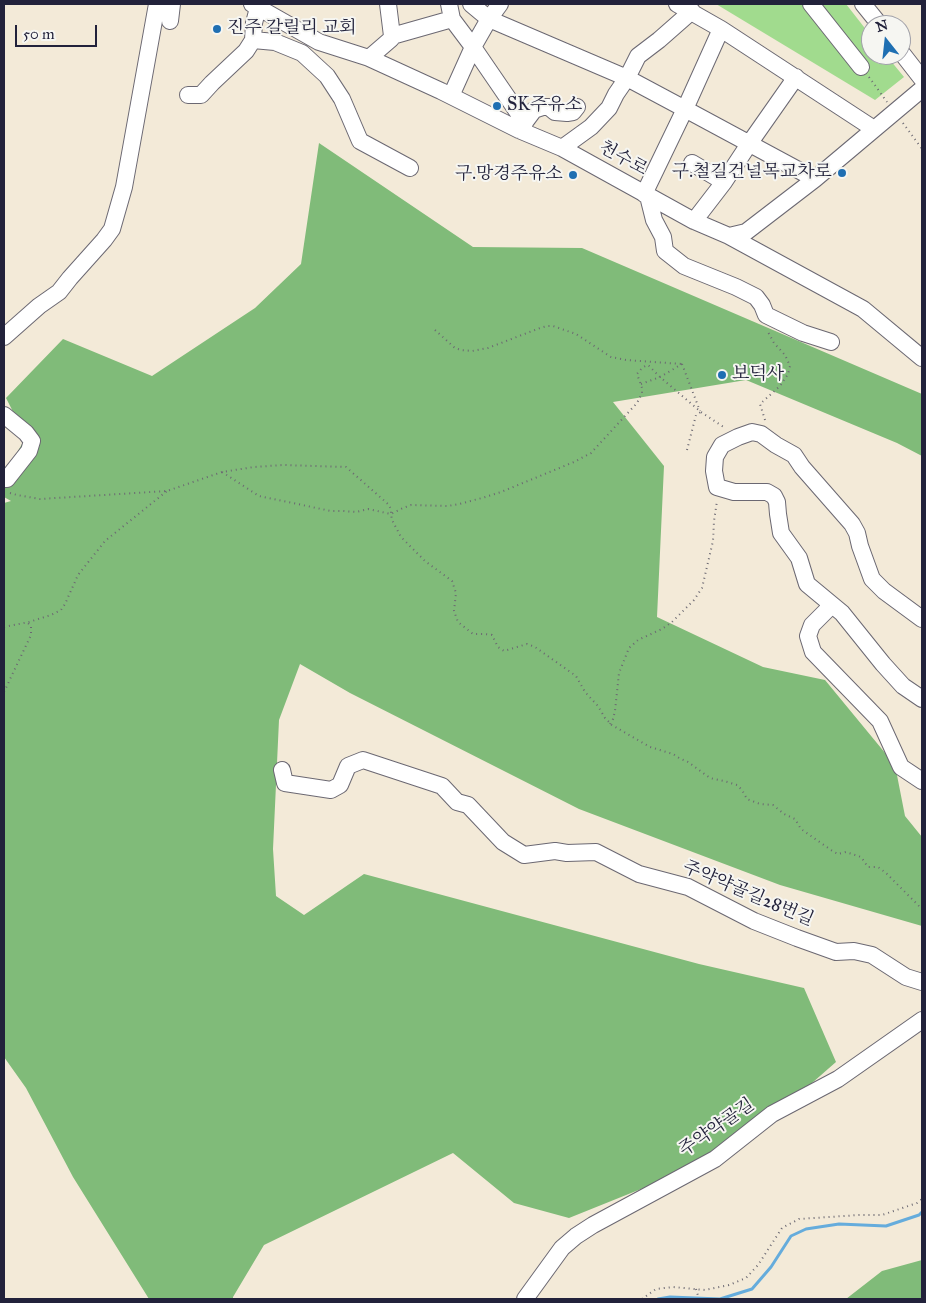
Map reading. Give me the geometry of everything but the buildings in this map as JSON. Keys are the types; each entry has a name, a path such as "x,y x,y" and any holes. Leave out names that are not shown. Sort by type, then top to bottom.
{"street":[{"path":"4,337 39,306 60,292 112,228 124,187 156,4"},
{"path":"170,20 172,4"},
{"path":"388,4 392,36"},
{"path":"470,4 489,19 627,78 815,179"},
{"path":"451,96 473,47 500,4"},
{"path":"677,4 721,29 874,129"},
{"path":"811,4 861,67"},
{"path":"863,4 872,15"},
{"path":"188,95 201,95 246,51 253,40 256,5"},
{"name":"천수로","path":"256,5 319,42 369,58 522,126 694,221 729,236 862,309 922,358"},
{"path":"369,58 392,36 450,11 516,111 522,126"},
{"path":"562,148 591,127 609,108 638,56 692,11"},
{"path":"721,29 646,195 654,220 663,237 666,251 684,266 756,297 762,305 766,316 803,333 831,342"},
{"path":"253,40 275,42 302,53 327,76 342,99 360,141 410,168"},
{"path":"911,65 922,79"},
{"path":"694,221 724,182 796,77"},
{"path":"729,236 746,232 815,179 922,89"},
{"path":"522,126 534,110 549,107 555,112 567,113 573,112 577,107"},
{"path":"692,163 724,182"},
{"path":"4,415 26,433 32,442 29,451 5,479"},
{"path":"922,619 884,591 872,579 852,524 802,467 794,455 761,434 752,432 722,445 715,457 714,471 717,487 734,492 767,492 774,496 777,502 782,533 799,558 807,584 842,613 878,659 903,686 922,699"},
{"path":"832,606 812,625 808,636 813,652 880,721 901,768 922,781"},
{"name":"주약약골길28번길","path":"282,770 285,783 331,790 340,785 348,766 363,760 442,786 457,802 468,806 503,842 524,855 555,851 567,853 596,852 639,874 688,887 754,921 797,938 836,952 872,955 906,977 922,982"},
{"name":"주약약골길","path":"525,1299 562,1248 576,1236 715,1159 772,1114 838,1079 922,1020"}],"path":[{"path":"765,421 760,404 780,386 788,374 790,366 785,355 774,343 768,332 764,321 766,316"},
{"path":"435,330 455,348 472,351 488,348 540,328 554,326 576,334 612,357 626,360 682,364"},
{"path":"641,384 660,377 682,364"},
{"path":"682,364 701,412"},
{"path":"222,472 259,496 331,511 356,512 368,509 391,514 411,505 448,506 482,498 585,457 598,446 637,403 642,393 637,374 642,368 647,366 701,412 738,437"},
{"path":"687,450 696,415 701,412"},
{"path":"5,479 8,492 40,499 167,491 222,472 271,465 346,467 388,504 401,538 425,561 452,581 456,593 454,611 458,622 474,634 492,635 498,647 504,651 527,644 548,655 576,676 585,692 598,706 610,724 650,747 673,754 688,762 710,778 737,785 747,799 760,804 773,805 784,814 795,819 801,829 838,854 846,852 861,856 868,867 878,868 886,873 922,910"},
{"path":"610,724 615,710 619,673 629,648 638,640 662,629 672,622 694,600 702,588 713,541 717,487"},
{"path":"4,627 28,623 61,610 78,575 105,541 167,491"},
{"path":"4,692 32,635 31,626 28,623"},
{"path":"642,1299 656,1289 673,1287 706,1290 729,1285 746,1278 758,1265 782,1228 799,1219 882,1214 916,1203 922,1199"},
{"path":"696,1289 699,1299"}],"green space":[{"path":"716,4 846,4 861,23 861,65 894,65 904,77 875,100"},
{"path":"319,143 473,247 582,248 922,394 922,456 897,443 746,380 613,402 664,466 657,617 763,667 825,680 895,765 905,816 922,837 922,926 780,885 579,809 350,693 300,664 279,720 273,849 276,896 304,915 364,874 699,964 804,988 836,1062 733,1152 569,1218 514,1203 453,1153 264,1245 233,1299 149,1299 73,1177 26,1088 4,1057 4,503 11,501 4,497 4,475 26,437 6,398 63,339 152,376 255,308 301,264"},
{"path":"922,1260 922,1299 846,1299 882,1271"}],"waterway":[{"path":"658,1299 670,1297 720,1299 752,1289 771,1267 791,1236 806,1229 839,1224 886,1226 919,1215 922,1212"}],"place":[{"name":"진주 갈릴리 교회","path":"217,29"},
{"name":"SK주유소","path":"497,106"},
{"name":"구.철길건널목교차로","path":"842,173"},
{"name":"구.망경주유소","path":"573,175"},
{"name":"보덕사","path":"722,375"}]}
